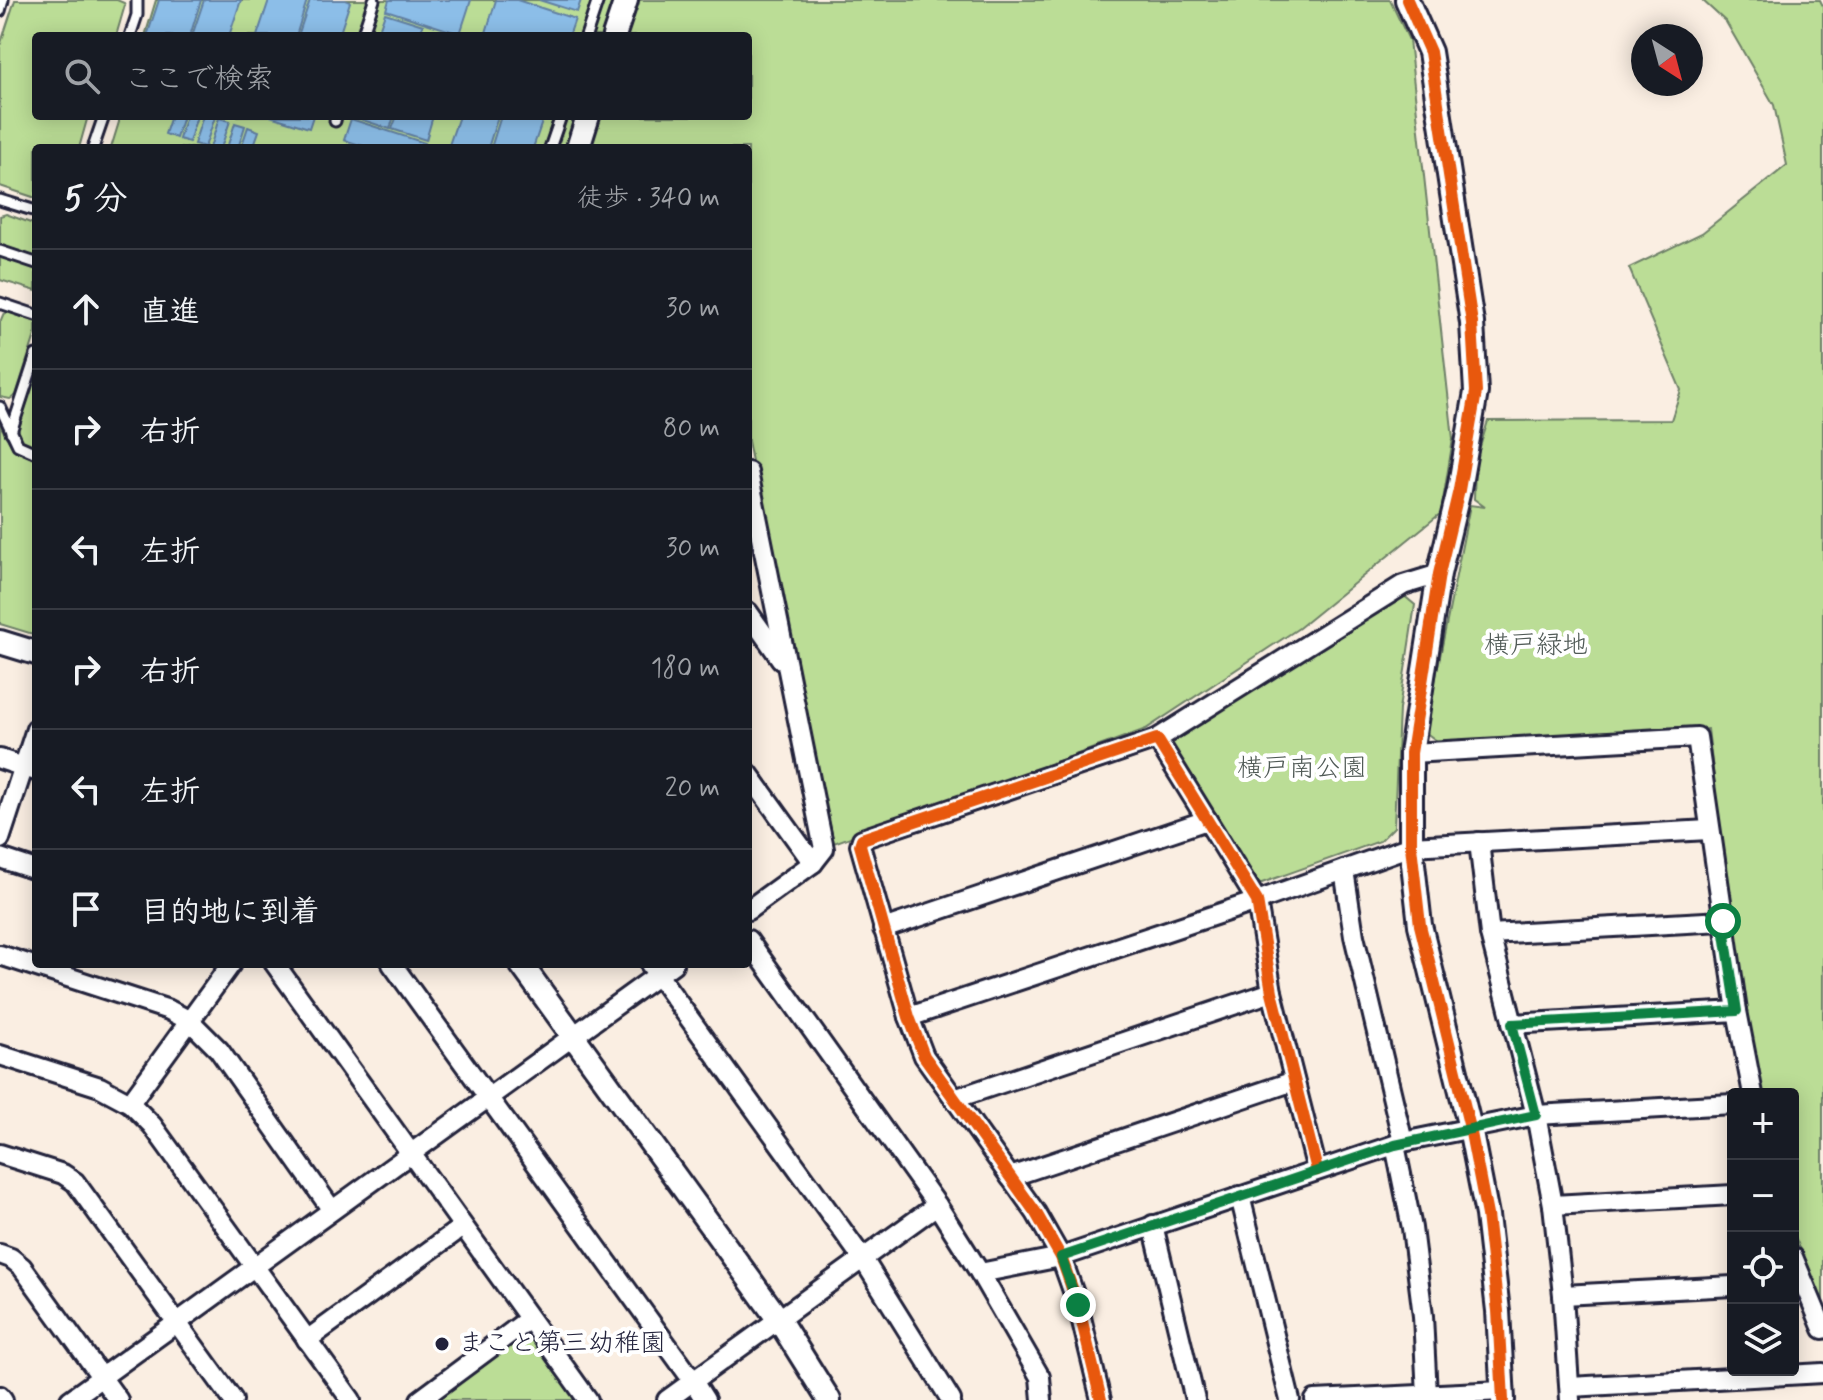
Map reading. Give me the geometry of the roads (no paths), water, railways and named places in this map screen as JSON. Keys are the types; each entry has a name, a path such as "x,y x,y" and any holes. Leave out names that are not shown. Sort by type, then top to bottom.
{"street":[{"path":"615,32 626,0"},
{"path":"1315,1400 1503,1395 1498,1311 1487,1215 1470,1128 1420,925 1411,846 1411,753 1439,574 1459,490 1476,392 1472,323 1430,52 1407,0"},
{"path":"579,144 587,120"},
{"path":"752,492 824,849 813,863 752,907"},
{"path":"1101,1400 1078,1305 1061,1257 1036,1213 924,1056 883,929 860,845 862,839 1157,739 1403,585 1439,574"},
{"path":"752,618 786,665"},
{"path":"0,642 32,652"},
{"path":"1411,753 1697,737 1737,1011 1752,1088"},
{"path":"1157,739 1257,901 1272,992 1317,1170"},
{"path":"0,759 30,769 0,839"},
{"path":"752,779 813,863"},
{"path":"883,929 1207,820"},
{"path":"909,1017 1257,901 1411,846 1709,830"},
{"path":"1479,842 1490,934 1536,1115 1553,1205 1570,1393 1823,1373"},
{"path":"0,858 32,869"},
{"path":"1344,870 1354,936 1399,1143 1423,1316 1427,1395"},
{"path":"1490,934 1723,921"},
{"path":"752,946 937,1205 1040,1377 1042,1400"},
{"path":"0,955 32,965"},
{"path":"40,968 169,1010 190,1021 219,1050 332,1210"},
{"path":"130,1103 228,968"},
{"path":"278,968 588,1400"},
{"path":"395,968 705,1400"},
{"path":"524,968 779,1320 829,1400"},
{"path":"70,1400 573,1036 660,968 863,1259 951,1400"},
{"path":"954,1099 1272,992"},
{"path":"1512,1024 1737,1011"},
{"path":"0,1055 100,1087 130,1103 152,1125 351,1400"},
{"path":"1010,1177 1294,1081"},
{"path":"980,1273 1061,1257 1399,1143 1536,1115 1727,1104"},
{"path":"0,1154 63,1174 75,1182 233,1400"},
{"path":"1553,1205 1727,1195"},
{"path":"1240,1196 1290,1400"},
{"path":"667,1400 937,1205"},
{"path":"1153,1225 1195,1400"},
{"path":"307,1340 462,1227"},
{"path":"0,1254 22,1267 118,1400"},
{"path":"1799,1284 1823,1329"},
{"path":"1563,1295 1727,1286"},
{"path":"420,1400 529,1319"}],"lane":[{"path":"0,11 3,0"},
{"path":"131,32 137,15 137,0"},
{"path":"363,32 374,0"},
{"path":"587,32 598,0"},
{"path":"94,144 103,120"},
{"path":"551,144 560,120"},
{"path":"0,200 32,210"},
{"path":"0,251 32,262"},
{"path":"0,303 32,314"},
{"path":"11,432 32,367"},
{"path":"0,405 18,409"},
{"path":"0,405 18,445 32,451"}],"water":[{"path":"159,0 201,0 191,32 148,32"},
{"path":"204,0 241,0 230,32 193,32"},
{"path":"269,0 307,0 297,32 258,32"},
{"path":"310,0 350,2 340,32 299,32"},
{"path":"389,0 471,0 461,32 386,10"},
{"path":"496,0 517,0 575,19 570,32 486,32"},
{"path":"539,0 581,0 577,12"},
{"path":"385,13 423,25 421,32 378,32"},
{"path":"170,120 182,120 176,138 165,134"},
{"path":"185,120 196,120 189,142 179,139"},
{"path":"202,120 214,120 206,144 194,144"},
{"path":"218,120 230,121 222,144 211,144"},
{"path":"283,120 312,120 309,128"},
{"path":"351,120 354,120 425,143 357,144 344,140"},
{"path":"363,120 393,120 390,129"},
{"path":"395,120 432,120 426,140 392,129"},
{"path":"458,120 497,120 489,144 449,144"},
{"path":"500,120 543,120 534,144 492,144"},
{"path":"235,123 245,126 239,144 228,144"},
{"path":"248,127 259,131 254,144 242,144"}],"place":[{"name":"まこと第三幼稚園","path":"442,1344"}],"park label":[{"name":"横戸緑地","path":"1536,646"},
{"name":"横戸南公園","path":"1302,769"}]}
